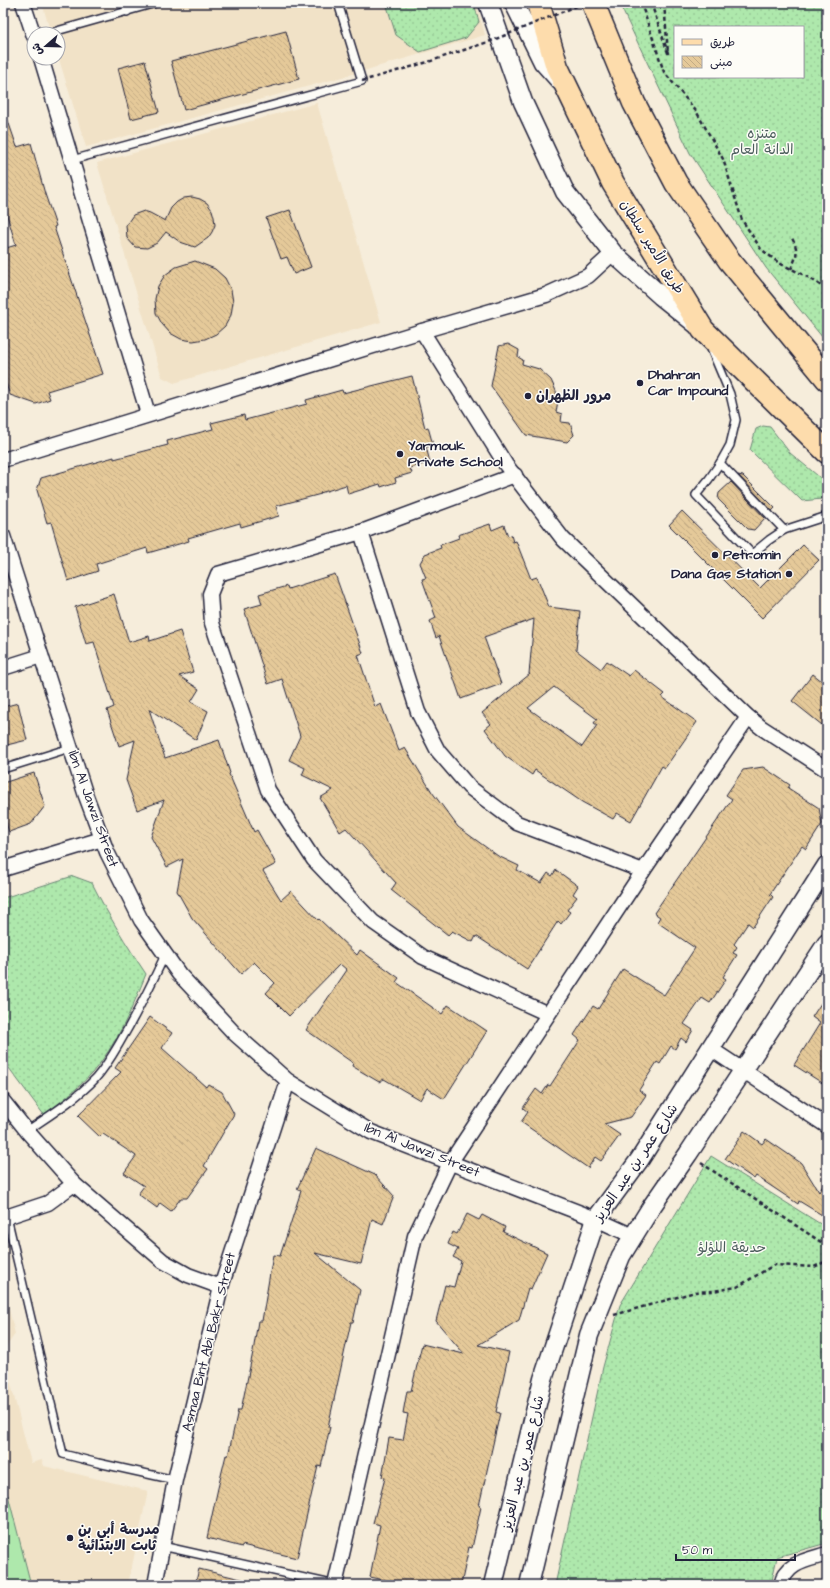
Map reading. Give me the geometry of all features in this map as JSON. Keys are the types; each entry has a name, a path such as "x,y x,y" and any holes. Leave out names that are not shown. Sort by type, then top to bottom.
{"main road":[{"name":"طريق الأمير سلطان","path":"538,3 557,67 613,183 703,330 827,452"},
{"path":"594,3 634,103 676,183 729,260 827,379"}],"street":[{"path":"23,3 31,26"},
{"path":"488,3 523,102 565,192 613,253 661,296 703,330"},
{"path":"514,3 543,62 567,90"},
{"path":"43,66 148,414"},
{"path":"3,460 148,414 546,295 588,276 613,253"},
{"path":"422,331 506,465 563,539 748,717 762,728 827,770"},
{"path":"515,475 361,532 218,574 210,594 212,623 268,790 314,860 373,922 423,957 548,1014"},
{"path":"361,532 418,712 438,751 469,787 517,823 643,871"},
{"name":"Ibn Al Jawzi Street","path":"3,536 70,748 107,852 141,920 179,974 234,1033 288,1081 371,1132 596,1219 634,1236"},
{"path":"3,668 41,656"},
{"path":"336,1585 415,1236 450,1162 643,871 748,717"},
{"path":"3,869 102,839"},
{"name":"شارع عمر بن عبد العزيز","path":"493,1585 543,1379 596,1219 640,1159 711,1050 827,865"},
{"path":"529,1585 589,1335 621,1256 652,1206 827,943"},
{"path":"711,1050 827,1126"},
{"name":"Asmaa Bint Abi Bakr Street","path":"155,1585 174,1480 221,1287 288,1081"},
{"path":"3,1101 27,1131 74,1184 163,1261 188,1275 221,1287"},
{"path":"5,1218 48,1203 74,1184"},
{"path":"781,1585 788,1570 795,1564 827,1554"}],"lane":[{"path":"124,3 127,12"},
{"path":"66,29 156,3"},
{"path":"72,160 362,82 338,3"},
{"path":"703,330 730,394 736,420 730,446 709,479 696,495 752,554 784,530 827,516"},
{"path":"720,463 784,530"},
{"path":"3,769 70,748"},
{"path":"27,1131 74,1098 95,1079 112,1056 129,1027 146,996 165,955"},
{"path":"5,1218 63,1454 174,1480"},
{"path":"162,1546 336,1585"}],"path":[{"path":"362,82 491,41 584,3"},
{"path":"641,3 664,72 696,112 723,159 742,220 761,249 779,262 810,278 827,290"},
{"path":"651,3 668,53 664,3"},
{"path":"791,269 797,255 797,248 792,238"},
{"path":"688,1154 827,1246"},
{"path":"595,1321 668,1298 695,1292 737,1287 774,1265 814,1267 827,1261"}],"shaded area":[{"path":"42,3 476,3 485,35 346,76 86,147 61,66 66,66 66,26 49,26"},
{"path":"317,103 381,322 174,383 162,377 97,163"},
{"path":"3,1285 15,1334 3,1352"},
{"name":"مدرسة أبي بن ثابت الابتدائية","path":"3,1353 31,1463 42,1460 44,1466 148,1491 128,1585 3,1585"}],"green space":[{"path":"386,3 474,3 479,22 466,38 420,52 396,35"},
{"name":"متنزه الدانة العام","path":"619,3 827,3 827,343 766,268 690,153"},
{"path":"763,426 770,427 790,453 823,480 827,492 822,499 802,501 750,450 756,429"},
{"path":"73,876 92,883 131,952 146,974 123,1026 101,1062 81,1084 44,1115 3,1060 3,898"},
{"name":"حديقة اللؤلؤ","path":"711,1156 827,1228 827,1543 777,1557 771,1585 555,1585 603,1367 620,1305"},
{"path":"8,1495 31,1585 3,1585 3,1496"}],"building":[{"path":"286,31 299,79 184,110 171,61"},
{"path":"145,61 159,112 131,119 118,68"},
{"path":"3,112 5,112 17,147 31,143 45,194 56,226 54,227 103,374 47,391 50,399 36,404 10,395 3,376 3,249 16,245 3,202"},
{"path":"192,197 207,203 212,210 215,225 208,238 195,247 180,242 166,232 157,243 147,248 135,247 127,238 126,225 133,215 144,211 165,221 171,208 177,202 184,198"},
{"path":"290,210 311,267 294,274 287,257 281,259 266,218"},
{"path":"195,261 215,269 225,278 231,290 233,302 231,315 225,326 216,334 205,339 193,341 181,339 170,333 162,324 156,313 155,299 158,286 165,275 176,267"},
{"name":"مرور الظهران","path":"508,344 519,350 518,357 523,360 522,364 539,369 551,380 556,391 558,401 556,412 562,414 561,422 570,423 574,435 567,442 526,435 491,386 499,346"},
{"path":"412,376 425,428 428,427 433,445 426,447 430,462 410,468 412,473 395,478 396,482 381,487 380,484 348,494 346,485 320,493 321,494 276,506 279,516 241,527 240,523 188,538 189,541 148,553 147,548 96,564 98,571 68,581 51,522 47,523 37,490 41,478 114,457 114,459 168,445 167,441 213,429 211,423 244,415 245,420 307,404 306,400 342,390 343,393"},
{"path":"738,475 743,476 775,508 772,511"},
{"name":"Dana Gas Station","path":"731,482 765,518 754,530 748,529 718,499 719,493"},
{"name":"Dana Gas Station","path":"682,511 760,588 803,545 819,560 762,618 669,525"},
{"path":"490,524 492,530 504,525 508,536 511,535 513,542 516,541 531,579 537,577 549,607 580,611 576,650 601,669 607,661 629,676 634,670 665,694 662,697 697,722 665,768 662,766 631,821 617,813 613,819 582,802 535,770 532,775 505,756 485,729 491,724 482,713 530,674 534,619 484,637 501,684 461,699 439,636 436,638 430,621 436,618 422,579 426,578 420,563 425,554 441,548 440,545 459,538 458,535","holes":["554,687 597,719 594,723 597,725 582,747 528,708"]},
{"path":"335,574 363,653 358,655 375,707 381,704 399,751 405,748 432,792 458,827 498,856 519,866 517,870 541,883 548,873 552,876 556,870 578,886 573,894 577,897 567,910 570,912 561,924 558,921 527,969 476,936 473,942 452,931 448,935 391,890 396,883 346,828 340,832 320,798 333,790 302,775 305,768 289,760 300,736 282,679 268,684 244,609 262,604 259,594 287,586 288,589"},
{"path":"114,594 129,642 149,636 150,641 180,631 193,672 179,676 199,689 191,702 208,711 196,740 149,709 165,758 219,740 230,773 229,774 254,832 257,830 276,864 263,871 281,900 291,891 318,920 319,919 357,955 360,950 399,978 396,982 442,1014 448,1005 487,1031 444,1099 427,1088 420,1100 384,1079 379,1082 352,1066 353,1063 306,1030 347,970 340,964 289,1016 266,993 275,983 254,962 241,974 192,918 177,891 183,859 167,867 151,837 164,800 137,810 126,780 135,740 119,746 107,710 114,707 94,642 86,644 75,607"},
{"path":"813,674 827,685 827,729 792,701"},
{"path":"18,703 27,740 3,746 3,707"},
{"path":"763,767 790,785 788,788 819,808 822,824 806,849 802,846 770,894 773,897 753,927 748,923 734,944 737,947 733,953 737,955 723,977 726,979 710,1003 702,998 684,1024 693,1030 686,1042 681,1038 675,1049 671,1046 660,1064 657,1062 639,1090 646,1095 631,1117 604,1124 620,1135 601,1161 595,1157 588,1168 521,1122 528,1112 523,1108 536,1089 542,1094 548,1085 550,1086 580,1040 574,1035 593,1006 598,1009 623,969 664,995 695,948 657,922 660,917 654,913 732,799 726,795 743,770"},
{"path":"34,773 45,806 31,824 9,832 3,813 3,783"},
{"path":"827,994 827,1086 794,1065 820,1023 812,1017"},
{"path":"150,1017 172,1033 162,1048 206,1087 208,1084 222,1092 234,1114 204,1166 208,1169 187,1198 181,1198 171,1211 160,1203 157,1208 138,1194 144,1186 124,1173 136,1156 103,1134 100,1137 78,1116 121,1072 115,1068"},
{"path":"744,1131 762,1144 766,1139 801,1163 819,1192 827,1179 827,1218 799,1201 798,1204 756,1176 754,1179 725,1159"},
{"path":"316,1148 375,1175 394,1196 383,1224 372,1219 361,1264 315,1253 360,1290 353,1322 351,1322 328,1427 330,1427 321,1467 318,1466 297,1558 207,1538 226,1455 228,1456 238,1410 241,1410 258,1321 262,1321 273,1255 280,1256 301,1191 297,1189"},
{"path":"467,1214 479,1220 482,1215 505,1227 503,1232 547,1253 531,1289 528,1288 519,1320 478,1345 509,1352 496,1412 500,1413 479,1506 481,1507 472,1548 469,1547 461,1585 424,1585 410,1582 409,1585 370,1577 380,1525 373,1523 385,1478 382,1477 389,1438 403,1440 408,1414 403,1413 407,1391 411,1391 422,1344 464,1354 436,1321 445,1285 454,1287 461,1261 453,1257 458,1249 448,1244 453,1232 457,1234"},
{"path":"199,1569 245,1580 245,1585 195,1585"}],"place":[{"name":"Dhahran Car Impound","path":"640,383"},
{"name":"مرور الظهران","path":"528,396"},
{"name":"Yarmouk Private School","path":"400,454"},
{"name":"Petromin","path":"715,555"},
{"name":"Dana Gas Station","path":"789,574"},
{"name":"مدرسة أبي بن ثابت الابتدائية","path":"70,1538"}]}
